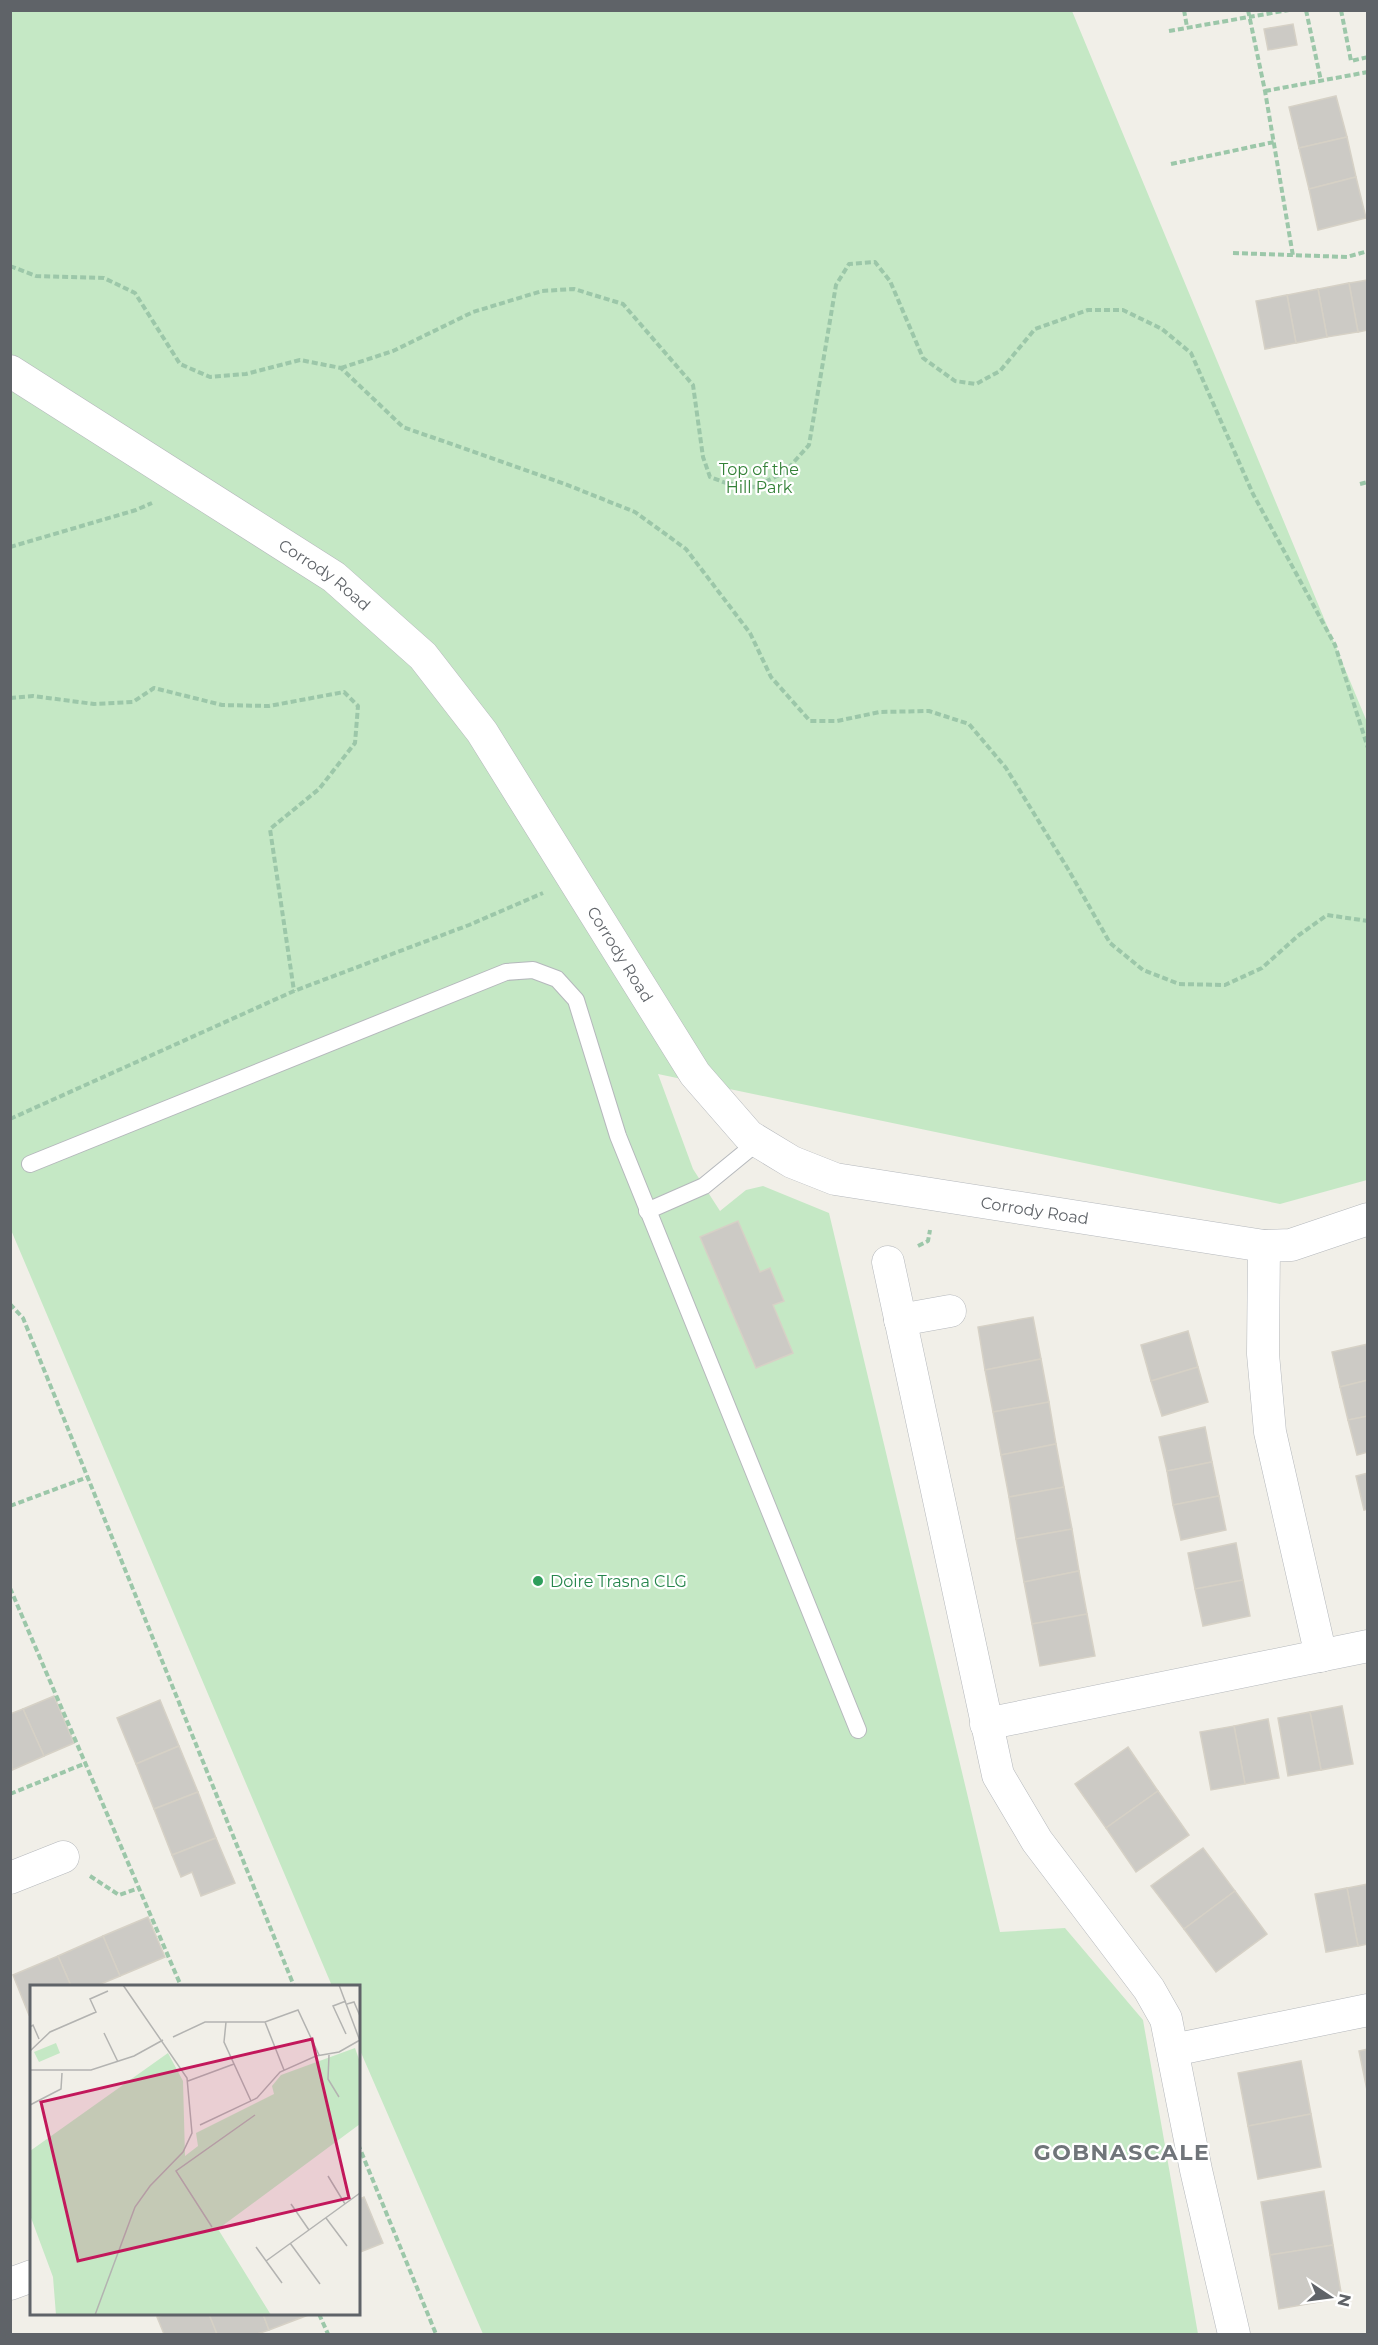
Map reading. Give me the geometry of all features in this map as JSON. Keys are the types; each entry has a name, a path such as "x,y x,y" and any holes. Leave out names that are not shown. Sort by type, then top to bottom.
{"street":[{"name":"Corrody Road","path":"10,370 334,577 423,656 482,732 694,1074 749,1136 792,1162 835,1179 1264,1246 1291,1245 1368,1219"},
{"path":"1264,1246 1263,1354 1270,1432 1320,1656"},
{"path":"888,1262 998,1775 1037,1841 1149,1989 1166,2019 1196,2170 1234,2334"},
{"path":"900,1320 950,1311"},
{"path":"986,1724 1368,1646"},
{"path":"10,1878 63,1857"},
{"path":"1173,2050 1368,2010"},
{"path":"10,2284 30,2277"}],"lane":[{"path":"30,1164 506,972 533,970 556,979 576,1000 618,1136 858,1730"},
{"path":"647,1211 704,1186 759,1142"}],"path":[{"path":"1184,10 1187,27"},
{"path":"1248,10 1265,91 1293,256"},
{"path":"1168,31 1288,10"},
{"path":"1306,10 1321,81"},
{"path":"1341,10 1351,61 1368,57"},
{"path":"1265,91 1368,72"},
{"path":"1171,164 1274,142"},
{"path":"1233,253 1347,256 1368,250"},
{"path":"10,266 36,276 104,278 135,293 180,364 210,377 246,374 300,360 341,368 393,351 473,312 542,291 574,289 623,304 693,385 703,458 710,477 726,483 754,487 785,472 809,445 836,285 849,264 875,262 890,282 923,358 955,381 976,384 1000,371 1035,329 1088,310 1123,310 1162,329 1191,353 1253,494 1335,645 1368,748"},
{"path":"341,368 403,427 566,484 635,512 686,549 750,633 771,677 810,721 837,721 880,712 929,711 969,724 1006,768 1110,943 1143,970 1179,984 1225,985 1262,968 1299,935 1327,915 1368,921"},
{"path":"1360,484 1368,483"},
{"path":"10,547 136,510 191,486"},
{"path":"10,698 33,696 94,704 133,702 154,688 222,705 269,706 344,692 358,706 356,743 319,789 270,829 294,991"},
{"path":"10,1119 294,991 469,925 574,880"},
{"path":"888,1262 928,1241 937,1195"},
{"path":"10,1304 23,1318 294,1985"},
{"path":"10,1506 88,1477"},
{"path":"10,1588 181,1985"},
{"path":"10,1794 86,1763"},
{"path":"63,1857 119,1895 139,1888"},
{"path":"360,2149 436,2334"},
{"path":"320,2315 328,2334"}],"green space":[{"name":"Top of the Hill Park","path":"10,11 1072,11 1367,722 1367,1180 1280,1204 658,1074 693,1169 720,1211 746,1190 763,1186 829,1213 1000,1932 1065,1928 1143,2020 1198,2334 483,2334 360,2050 360,1985 332,1985 11,1230"}],"building":[{"path":"1293,24 1297,45 1268,50 1264,29"},
{"path":"1336,96 1347,137 1299,148 1289,107"},
{"path":"1347,137 1356,177 1309,189 1299,148"},
{"path":"1356,177 1366,218 1318,230 1309,189"},
{"path":"1368,280 1368,330 1358,332 1349,283"},
{"path":"1349,283 1358,332 1327,337 1318,289"},
{"path":"1318,289 1327,337 1296,343 1287,295"},
{"path":"1287,295 1296,343 1265,349 1256,301"},
{"path":"738,1221 760,1272 770,1268 784,1301 773,1305 793,1353 756,1368 700,1237"},
{"path":"1033,1317 1041,1359 985,1370 978,1327"},
{"path":"1188,1331 1198,1367 1151,1381 1141,1345"},
{"path":"1368,1344 1368,1380 1340,1387 1332,1352"},
{"path":"1041,1359 1049,1402 993,1412 985,1370"},
{"path":"1198,1367 1208,1402 1162,1416 1151,1381"},
{"path":"1368,1380 1368,1416 1348,1420 1340,1387"},
{"path":"1049,1402 1056,1444 1001,1455 993,1412"},
{"path":"1368,1416 1368,1452 1357,1455 1348,1420"},
{"path":"1205,1427 1212,1462 1167,1471 1159,1437"},
{"path":"1056,1444 1064,1487 1009,1497 1001,1455"},
{"path":"1212,1462 1219,1496 1173,1505 1167,1471"},
{"path":"1368,1473 1368,1509 1364,1510 1356,1476"},
{"path":"1064,1487 1072,1529 1016,1539 1009,1497"},
{"path":"1219,1496 1226,1530 1181,1540 1173,1505"},
{"path":"1072,1529 1079,1571 1024,1582 1016,1539"},
{"path":"1236,1543 1243,1580 1195,1589 1188,1553"},
{"path":"1079,1571 1087,1614 1032,1624 1024,1582"},
{"path":"1243,1580 1250,1616 1203,1626 1195,1589"},
{"path":"1087,1614 1095,1656 1040,1666 1032,1624"},
{"path":"54,1696 74,1743 44,1756 23,1709"},
{"path":"160,1700 179,1746 136,1764 117,1718"},
{"path":"1342,1706 1353,1764 1321,1770 1310,1712"},
{"path":"23,1709 44,1756 12,1770 10,1714"},
{"path":"1310,1712 1321,1770 1288,1776 1278,1718"},
{"path":"1268,1719 1279,1778 1245,1784 1234,1726"},
{"path":"1234,1726 1245,1784 1211,1790 1200,1732"},
{"path":"179,1746 198,1792 154,1809 136,1764"},
{"path":"1128,1747 1158,1791 1106,1828 1075,1784"},
{"path":"1158,1791 1189,1835 1136,1872 1106,1828"},
{"path":"198,1792 216,1838 172,1855 154,1809"},
{"path":"216,1838 235,1883 201,1896 192,1872 181,1877 172,1855"},
{"path":"1203,1848 1235,1891 1184,1929 1151,1886"},
{"path":"1368,1884 1368,1944 1358,1946 1347,1888"},
{"path":"1347,1888 1358,1946 1326,1952 1315,1894"},
{"path":"1235,1891 1267,1934 1216,1972 1184,1929"},
{"path":"148,1917 165,1957 120,1976 103,1936"},
{"path":"103,1936 120,1976 98,1985 71,1985 58,1956"},
{"path":"58,1956 71,1985 30,1985 29,2015 13,1975"},
{"path":"1368,2049 1368,2095 1359,2051"},
{"path":"1301,2061 1311,2114 1248,2126 1238,2073"},
{"path":"1311,2114 1321,2167 1258,2179 1248,2126"},
{"path":"1324,2191 1333,2245 1270,2255 1261,2202"},
{"path":"364,2197 383,2243 360,2252 360,2199"},
{"path":"1333,2245 1342,2298 1279,2309 1270,2255"},
{"path":"209,2315 217,2334 164,2334 157,2317"},
{"path":"209,2315 263,2315 269,2330 257,2334 217,2334"},
{"path":"263,2315 308,2315 269,2330"}],"place":[{"name":"Doire Trasna CLG","path":"538,1581"}],"district":[{"name":"GOBNASCALE","path":"1122,2152"}]}
